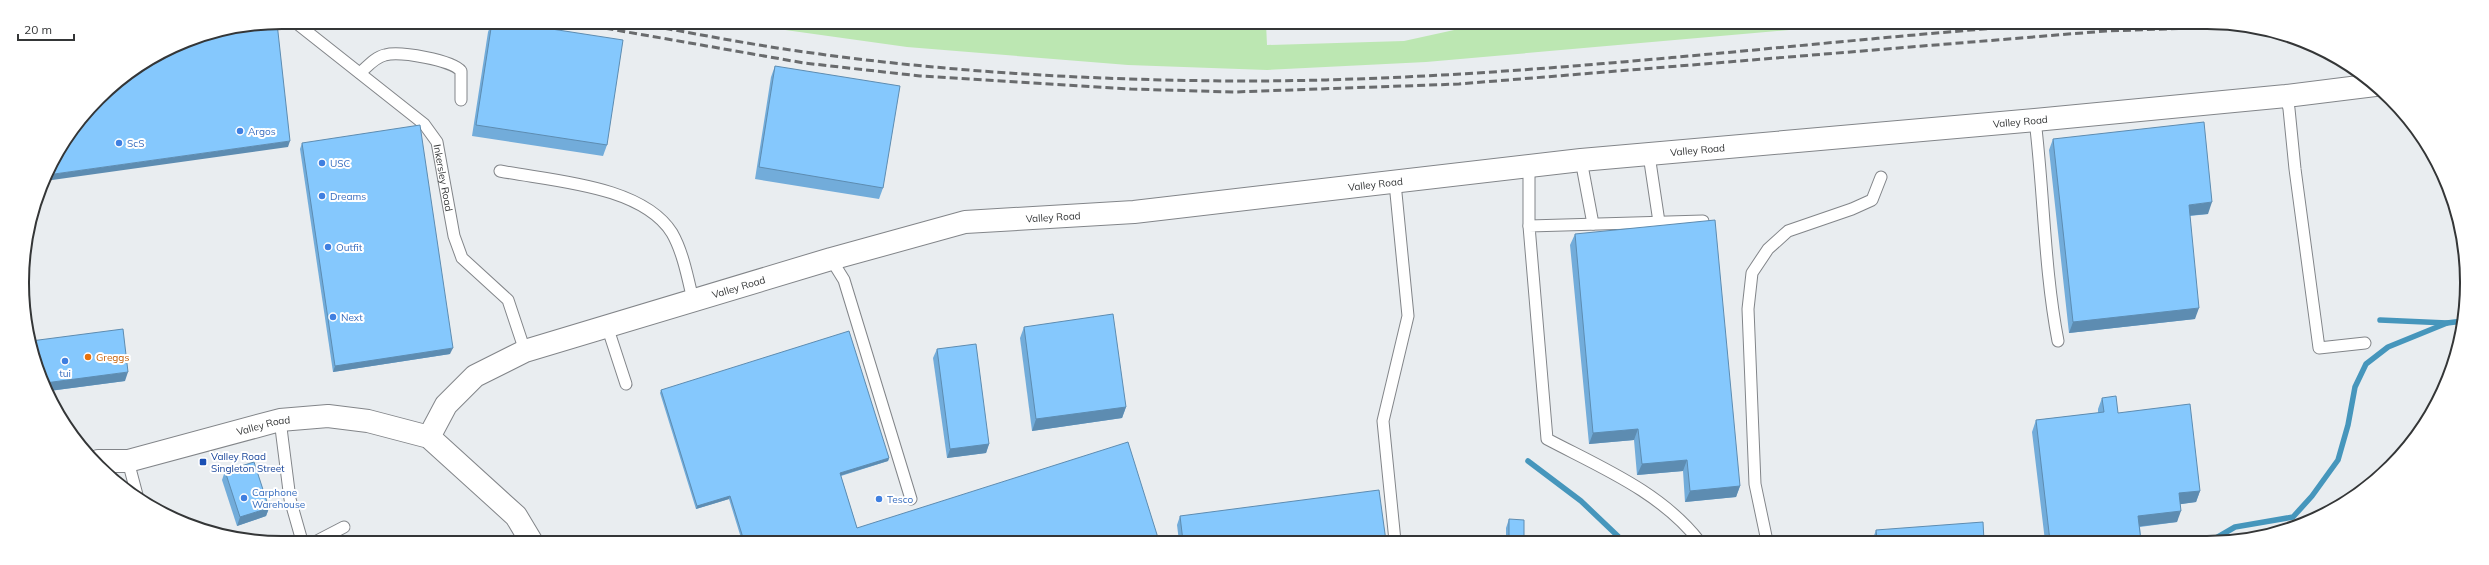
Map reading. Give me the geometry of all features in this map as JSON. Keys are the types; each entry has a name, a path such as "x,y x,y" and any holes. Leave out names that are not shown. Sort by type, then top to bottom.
{"street":[{"name":"Valley Road","path":"429,437 446,405 475,376 525,351 831,259 965,222 1134,212 1395,183 1581,160 2035,120 2286,96 2367,86"},
{"name":"Valley Road","path":"102,461 128,461 280,420 328,416 368,421 429,437 516,516 528,536"}],"lane":[{"name":"Inkersley Road","path":"304,29 424,124 437,142 454,236 462,258 508,300 525,351"},
{"path":"360,73 377,58 385,55 397,55 456,65 461,71 461,100"},
{"path":"2286,96 2290,109 2295,169 2319,348 2365,343"},
{"path":"2035,120 2042,175 2050,297 2058,341"},
{"path":"1649,155 1659,222"},
{"path":"1581,160 1593,224"},
{"path":"1529,167 1529,226 1547,439 1622,477 1684,522 1695,536"},
{"path":"500,171 615,193 642,204 660,219 672,234 688,279 693,300"},
{"path":"1766,536 1755,484 1748,308 1752,273 1768,249 1788,230 1852,209 1872,200 1881,177"},
{"path":"1394,536 1383,421 1408,316 1395,183"},
{"path":"1529,226 1703,221"},
{"path":"831,259 844,280 910,499"},
{"path":"607,326 626,384"},
{"path":"280,420 290,499 301,536"},
{"path":"128,461 135,489"},
{"path":"327,536 344,527"}],"green space":[{"path":"779,29 1266,29 1267,45 1404,41 1459,29 1800,29 1426,62 1267,70 1128,65 907,47"}],"building":[{"path":"278,29 290,141 53,174 81,128 103,103 128,81 156,63 185,48 201,42 249,31"},
{"path":"491,29 552,29 623,40 607,145 476,125"},
{"path":"775,66 900,86 883,188 759,167"},
{"path":"2204,122 2212,202 2189,205 2199,308 2073,322 2053,139"},
{"path":"420,125 453,348 335,366 302,143"},
{"path":"1715,220 1740,486 1690,491 1687,460 1642,464 1638,429 1593,433 1575,234"},
{"path":"1113,314 1126,407 1036,419 1024,327"},
{"path":"123,329 128,372 49,382 42,364 36,340"},
{"path":"849,331 889,458 840,473 857,528 1128,442 1157,536 742,536 730,496 697,506 661,390"},
{"path":"976,344 989,444 950,449 937,349"},
{"path":"2116,396 2118,413 2190,404 2200,491 2179,493 2181,511 2138,516 2140,536 2049,536 2036,420 2104,412 2102,398"},
{"name":"Carphone Warehouse","path":"254,462 269,508 240,517 225,471"},
{"path":"1379,490 1385,536 1182,536 1180,516"},
{"path":"1509,519 1524,520 1524,536 1509,536"},
{"path":"1983,522 1984,536 1877,536 1876,530"}],"waterway":[{"path":"2380,320 2447,323 2457,322"},
{"path":"2221,535 2235,527 2293,517 2312,496 2338,460 2348,425 2355,387 2366,364 2388,347 2447,323"},
{"path":"1528,461 1581,501 1618,536"}],"railway":[{"path":"610,29 804,63 920,76 1131,89 1234,92 1459,84 2106,31 2164,29"},
{"path":"668,29 783,49 858,59 965,70 1073,77 1233,81 1335,80 1539,69 1983,29"}],"place":[{"name":"Argos","path":"240,131"},
{"name":"ScS","path":"119,143"},
{"name":"USC","path":"322,163"},
{"name":"Dreams","path":"322,196"},
{"name":"Outfit","path":"328,247"},
{"name":"Next","path":"333,317"},
{"name":"Greggs","path":"88,357"},
{"name":"tui","path":"65,361"},
{"name":"Valley Road Singleton Street","path":"203,462"},
{"name":"Carphone Warehouse","path":"244,498"},
{"name":"Tesco","path":"879,499"}]}
